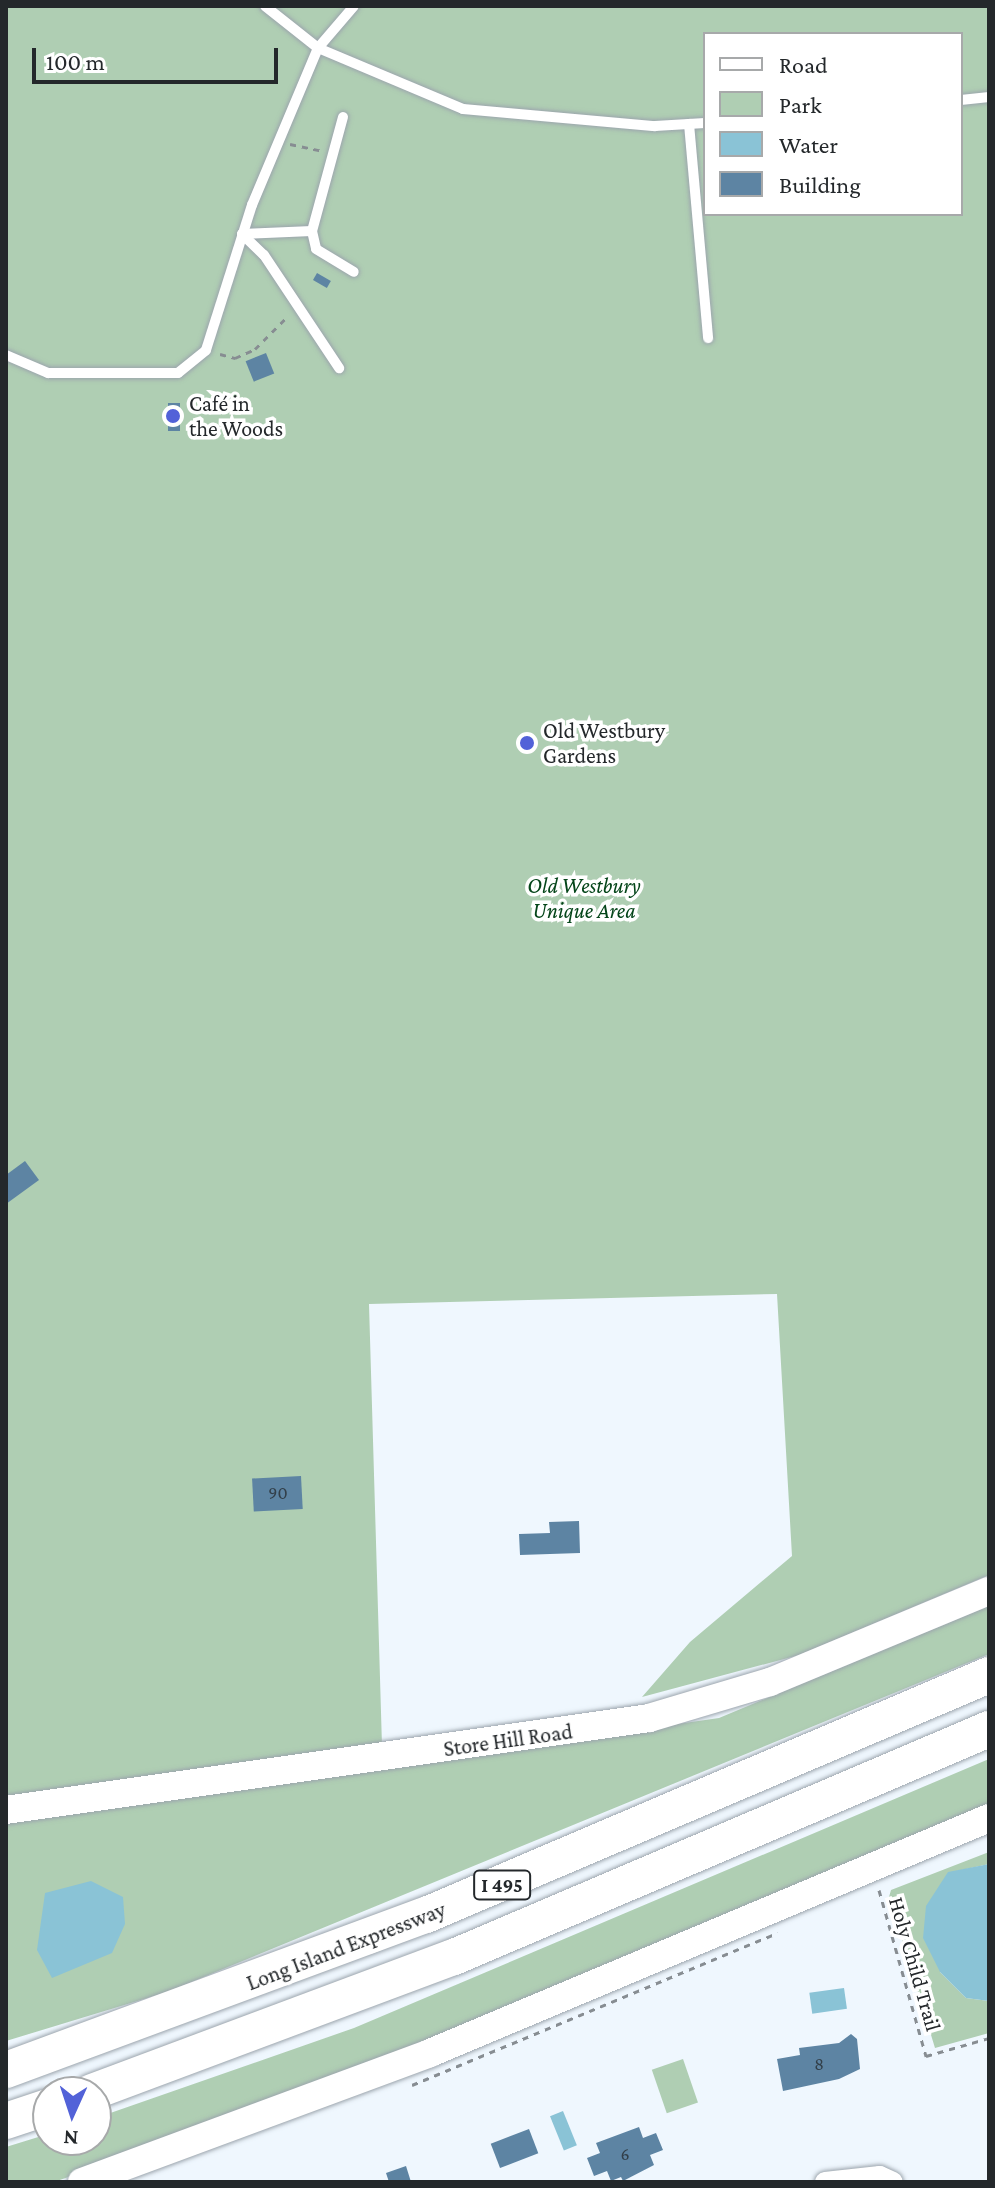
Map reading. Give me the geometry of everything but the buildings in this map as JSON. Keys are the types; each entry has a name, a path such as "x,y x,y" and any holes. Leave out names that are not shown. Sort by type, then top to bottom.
{"highway":[{"name":"Long Island Expressway","path":"6,2070 426,1915 989,1675"},
{"name":"I 495","path":"112,2085 454,1957 989,1729"},
{"path":"6,2121 32,2112"}],"main road":[{"name":"Store Hill Road","path":"6,1810 649,1718 770,1682 989,1591"},
{"path":"90,2181 444,2047 989,1818"}],"street":[{"path":"825,2182 880,2176 893,2182"}],"lane":[{"path":"265,6 318,48 463,109 655,126 703,123"},
{"path":"6,355 48,373 178,373 206,350 242,234 318,48 354,6"},
{"path":"963,100 989,97"},
{"path":"343,117 312,231 316,249 354,272"},
{"path":"689,124 708,338"},
{"path":"242,234 312,231"},
{"path":"242,234 264,255 339,368"}],"path":[{"path":"279,141 333,153"},
{"path":"206,350 235,358 255,349 296,307"},
{"name":"Holy Child Trail","path":"891,1884 877,1891 926,2056 989,2038"}],"green space":[{"name":"Old Westbury Gardens","path":"6,6 989,6 989,1575 799,1655 642,1697 690,1642 792,1556 777,1294 369,1304 382,1746 6,1810"},
{"path":"989,1606 989,1654 167,1992 6,2041 6,1821 719,1718"},
{"path":"989,1759 989,1811 242,2117 54,2182 6,2182 6,2147 32,2139 32,2156 112,2156 112,2112 354,2028"},
{"path":"989,1852 989,1864 948,1873 940,1972 966,1998 989,2001 989,2033 935,2048 889,1897 891,1890"},
{"path":"683,2059 698,2102 667,2113 652,2070"}],"water":[{"path":"989,1864 989,2001 966,1998 940,1972 923,1938 926,1906 948,1872"},
{"path":"91,1881 123,1897 125,1924 112,1953 52,1978 37,1950 45,1893"},
{"path":"844,1988 847,2009 812,2014 809,1993"},
{"path":"563,2111 577,2145 564,2151 550,2116"}],"place":[{"name":"Café in the Woods","path":"173,416"},
{"name":"Old Westbury Gardens","path":"527,743"}],"park label":[{"name":"Old Westbury Unique Area","path":"584,898"}]}
